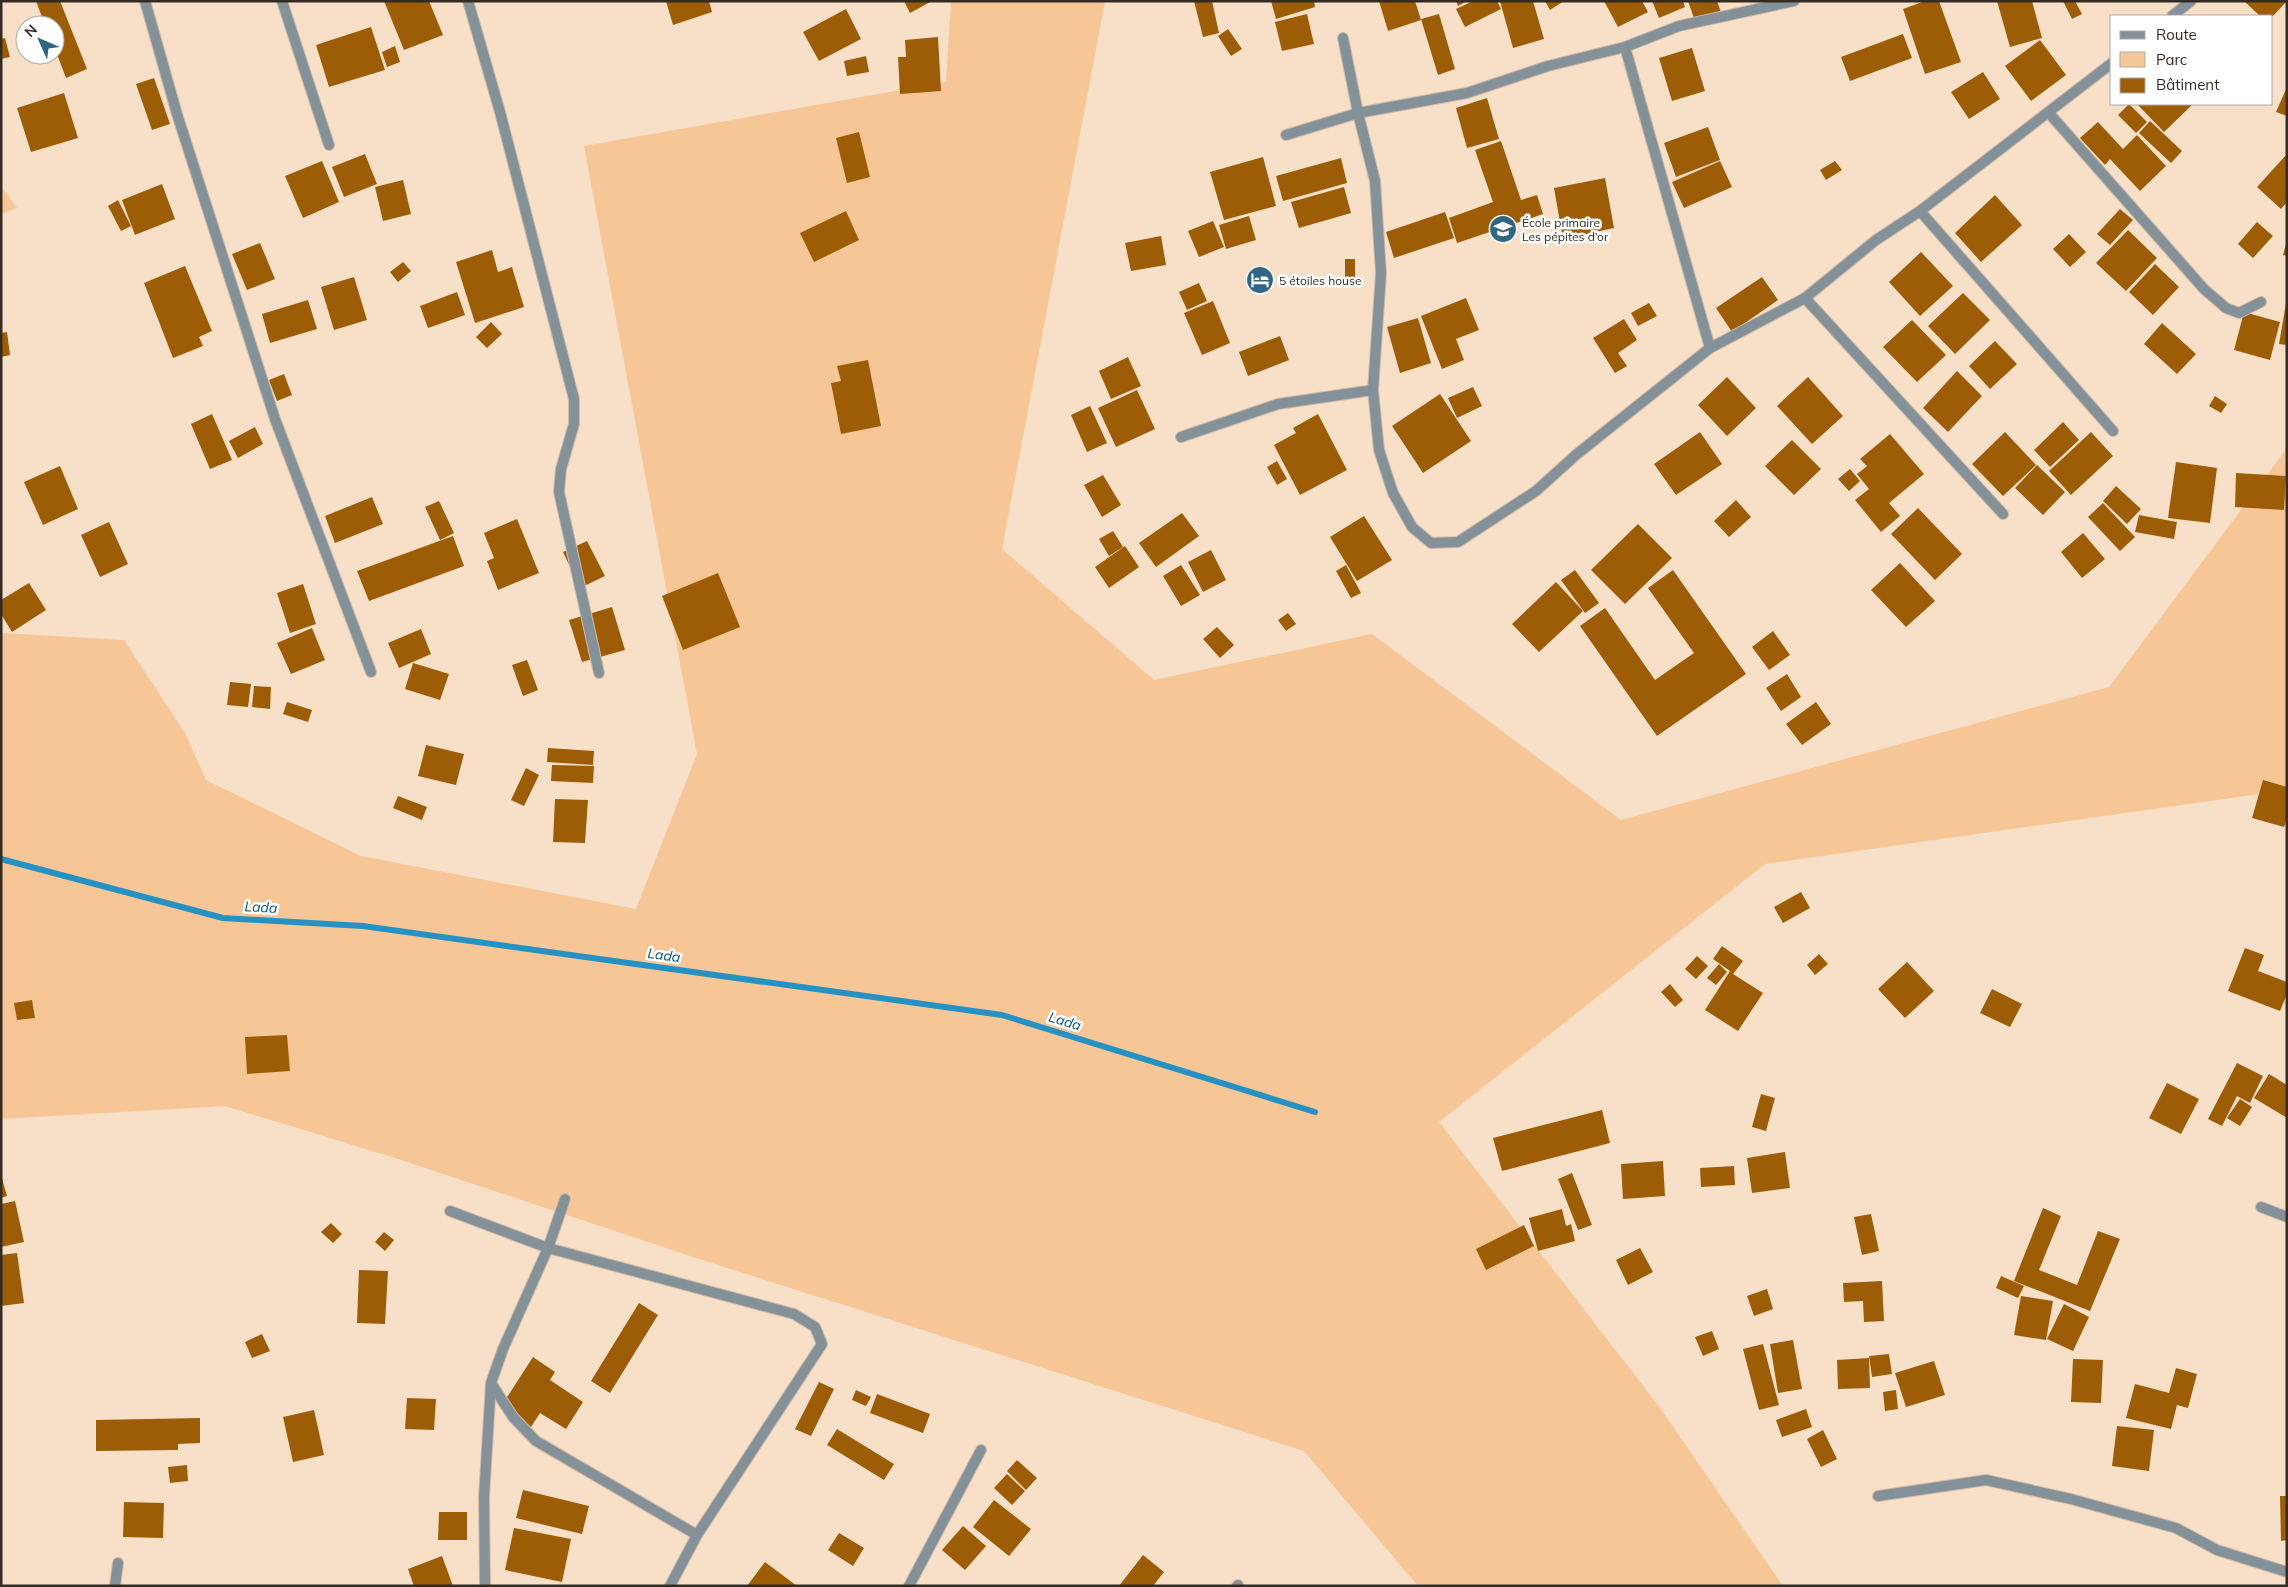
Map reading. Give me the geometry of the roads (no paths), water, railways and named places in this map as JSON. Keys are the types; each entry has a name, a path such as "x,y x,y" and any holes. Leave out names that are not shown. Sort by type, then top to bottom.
{"street":[{"path":"145,1 177,114 275,419 371,672"},
{"path":"282,1 329,145"},
{"path":"468,1 500,112 574,399 574,424 561,469 559,492 599,673"},
{"path":"1286,135 1358,113 1467,93 1548,66 1625,47 1678,26 1794,1"},
{"path":"2173,15 2191,1"},
{"path":"1343,38 1358,113 1375,181 1381,274 1373,390 1379,450 1393,493 1412,527 1430,543 1458,542 1536,491 1577,454 1710,348 1804,298 1876,240 1920,211 2110,64"},
{"path":"1625,47 1710,348"},
{"path":"2048,112 2204,289 2226,308 2239,313 2261,302"},
{"path":"1920,211 2113,430"},
{"path":"1804,298 2003,514"},
{"path":"1181,436 1278,404 1373,390"},
{"path":"485,1586 484,1497 491,1383 503,1349 548,1248 565,1199"},
{"path":"2261,1207 2287,1217"},
{"path":"450,1211 548,1248 794,1314 815,1327 822,1344 697,1535 670,1586"},
{"path":"491,1383 513,1417 536,1441 697,1535"},
{"path":"909,1586 981,1450"},
{"path":"1878,1496 1986,1480 2071,1499 2176,1528 2216,1550 2287,1572"},
{"path":"115,1586 118,1563"}],"waterway":[{"name":"Lada","path":"1,859 223,918 363,926 1002,1015 1315,1112"}],"place":[{"name":"École primaire Les pépites d’or","path":"1503,229"},
{"name":"5 étoiles house","path":"1260,280"}]}
